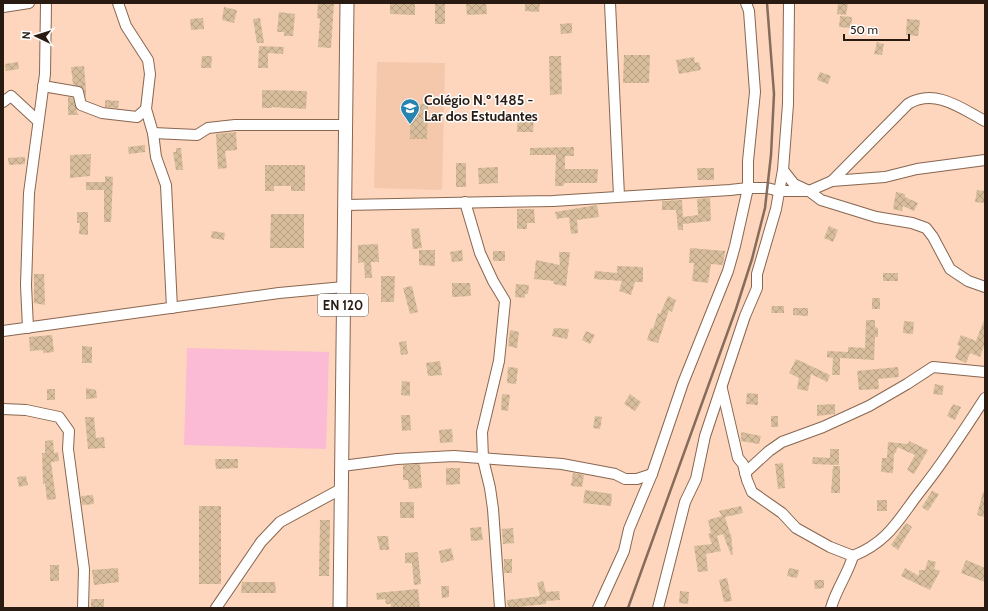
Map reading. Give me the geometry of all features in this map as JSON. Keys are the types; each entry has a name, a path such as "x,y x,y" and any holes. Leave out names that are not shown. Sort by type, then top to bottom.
{"main road":[{"name":"EN 120","path":"340,608 347,3"}],"street":[{"path":"3,7 28,3"},
{"path":"28,328 26,241 29,194 47,51 46,3"},
{"path":"118,3 126,26 148,60 150,74 146,109 154,134 156,157 166,185 172,308"},
{"path":"610,3 619,196"},
{"path":"598,608 624,551 629,530 652,474 683,383 728,271 748,188 748,162 755,92 749,11 746,3"},
{"path":"658,608 685,502 696,479 705,436 745,316 757,288 757,274 776,209 783,170 788,104 789,3"},
{"path":"43,86 78,92 81,105 102,113 137,117 146,109"},
{"path":"3,102 11,96 38,121"},
{"path":"832,181 908,104 915,100 923,98 943,99 985,121"},
{"path":"154,134 198,135 208,128 234,125 346,125"},
{"path":"345,205 553,201 748,188 767,188 779,191 809,191 832,181 885,177 917,169 985,160"},
{"path":"783,170 794,184 809,191 821,200 876,217 912,223 926,228 933,237 950,269 968,281 985,287"},
{"path":"465,202 480,253 493,281 505,301 499,361 482,432 483,459 493,509 500,608"},
{"path":"3,331 287,292 344,287"},
{"path":"745,473 768,451 782,442 823,427 869,406 908,384 933,367 985,372"},
{"path":"721,388 738,458 743,464 752,492 782,513 796,528 830,547 853,556 874,546 902,519 922,489 931,479 985,398"},
{"path":"3,409 26,410 59,417 69,431 68,449 84,569 83,608"},
{"path":"342,466 397,459 454,456 562,464 616,474 625,479 637,479 652,474"},
{"path":"216,608 257,547 280,522 342,489"},
{"path":"831,608 834,597 851,564 853,556"}],"shaded area":[{"name":"Colégio N.º 1485 - Lar dos Estudantes","path":"377,62 445,63 442,190 374,188"},
{"path":"187,348 329,352 326,449 184,445"}],"building":[{"path":"318,3 334,3 331,48 318,47 320,19 317,18"},
{"path":"390,3 415,3 415,15 390,14"},
{"path":"435,3 445,3 445,24 435,24"},
{"path":"466,3 486,3 487,14 467,15"},
{"path":"525,3 540,3 539,12 525,11"},
{"path":"838,3 848,3 846,15 837,14"},
{"path":"224,7 237,10 234,23 222,20"},
{"path":"279,12 295,14 293,36 284,36 284,32 277,32"},
{"path":"840,16 852,17 851,28 839,27"},
{"path":"203,18 204,29 191,30 190,19"},
{"path":"260,18 264,43 257,43 253,19"},
{"path":"907,19 920,20 918,36 906,35"},
{"path":"572,23 572,33 561,34 560,24"},
{"path":"877,42 884,44 882,55 874,54"},
{"path":"259,46 284,47 283,54 268,53 268,68 258,68"},
{"path":"624,55 650,55 649,83 623,83"},
{"path":"202,56 212,56 211,68 201,68"},
{"path":"549,56 561,56 562,94 550,95"},
{"path":"694,57 695,63 699,62 701,70 679,74 676,60"},
{"path":"18,62 19,69 6,71 5,64"},
{"path":"84,66 86,98 83,88 73,84 71,67"},
{"path":"820,72 831,76 828,84 817,80"},
{"path":"262,90 307,91 306,109 272,107 262,108"},
{"path":"68,97 73,98 78,115 68,115"},
{"path":"105,100 119,101 118,108 105,107"},
{"path":"410,104 428,104 427,139 410,139"},
{"path":"518,114 534,115 533,132 517,132"},
{"path":"236,132 237,150 225,151 227,168 218,169 216,134"},
{"path":"145,145 145,152 129,154 128,147"},
{"path":"574,147 574,156 565,156 565,169 598,169 597,183 565,183 563,186 555,186 556,155 530,155 530,148"},
{"path":"176,148 181,148 183,170 176,170 173,152 176,152"},
{"path":"91,154 90,176 70,178 70,155"},
{"path":"25,157 25,164 9,165 8,158"},
{"path":"456,163 466,163 466,187 456,187"},
{"path":"265,165 305,165 305,191 291,191 291,186 274,186 274,191 265,191"},
{"path":"498,167 498,183 479,184 478,168"},
{"path":"697,168 714,168 714,180 698,180"},
{"path":"105,176 113,177 111,222 104,222 104,190 86,190 86,182 105,182"},
{"path":"977,190 985,191 984,203 975,202"},
{"path":"896,192 905,194 905,197 918,203 914,211 903,206 902,211 893,209"},
{"path":"710,198 711,221 683,224 683,230 678,230 676,210 662,210 662,201 682,200 683,217 698,215 697,199"},
{"path":"597,205 599,217 577,220 578,233 571,234 569,217 557,219 555,212"},
{"path":"517,209 534,209 535,223 527,223 527,229 517,229"},
{"path":"77,212 88,212 88,235 79,234 80,223 77,223"},
{"path":"271,214 304,214 304,248 270,248"},
{"path":"829,226 838,230 833,242 824,238"},
{"path":"419,228 422,248 413,249 411,229"},
{"path":"212,231 225,233 224,240 211,238"},
{"path":"378,244 379,262 371,262 372,278 365,278 364,262 358,263 358,245"},
{"path":"690,248 725,251 723,265 711,264 708,283 692,281 694,263 689,263"},
{"path":"419,250 435,250 435,266 419,265"},
{"path":"462,250 463,261 452,262 450,252"},
{"path":"493,251 505,251 505,261 493,261"},
{"path":"559,252 570,252 566,286 553,284 554,281 534,279 536,260 560,265"},
{"path":"617,266 643,267 643,282 635,282 631,295 619,291 622,281 594,279 595,271 617,273"},
{"path":"883,273 898,273 898,281 883,281"},
{"path":"34,274 44,274 45,305 34,303"},
{"path":"381,276 395,276 394,302 381,302"},
{"path":"452,283 470,283 471,296 452,297"},
{"path":"516,284 529,285 528,294 525,294 525,298 515,297"},
{"path":"412,286 418,312 410,314 403,288"},
{"path":"668,296 676,300 672,312 669,310 658,343 647,340 651,328 653,329 658,313 660,314"},
{"path":"872,298 880,298 880,309 872,309"},
{"path":"772,306 784,306 784,313 771,313"},
{"path":"793,308 808,308 808,316 793,315"},
{"path":"866,320 875,320 875,327 878,328 878,337 875,337 874,360 840,358 840,375 832,375 833,358 827,357 827,351 848,352 848,347 865,348"},
{"path":"984,320 985,343 980,357 970,353 966,363 955,358 960,346 957,345 961,335 976,341"},
{"path":"904,321 914,322 913,334 903,333"},
{"path":"554,328 569,329 567,339 552,336"},
{"path":"510,330 519,332 517,348 508,346"},
{"path":"586,331 595,335 590,344 582,340"},
{"path":"52,335 54,352 43,353 43,350 30,351 29,337"},
{"path":"406,341 408,354 401,355 399,342"},
{"path":"82,346 92,347 92,363 82,363"},
{"path":"796,359 830,375 827,382 811,374 808,391 797,389 799,378 789,373"},
{"path":"440,361 442,375 428,376 426,363"},
{"path":"508,367 518,368 516,384 507,383"},
{"path":"898,367 899,377 878,379 879,389 859,390 857,371"},
{"path":"402,381 410,382 410,396 401,395"},
{"path":"935,384 944,386 942,395 933,394"},
{"path":"86,388 96,390 97,398 86,399"},
{"path":"47,389 55,389 55,400 47,400"},
{"path":"747,393 758,394 758,405 746,404"},
{"path":"502,394 510,395 508,411 501,410"},
{"path":"630,394 641,402 635,411 624,404"},
{"path":"835,404 835,414 817,416 817,405"},
{"path":"953,404 961,407 955,420 947,416"},
{"path":"401,415 410,415 411,430 402,431"},
{"path":"595,416 602,417 600,429 593,428"},
{"path":"771,416 778,416 778,427 771,427"},
{"path":"85,417 94,417 96,438 104,437 105,448 88,449"},
{"path":"452,429 453,442 440,443 439,430"},
{"path":"741,432 761,436 759,444 741,441"},
{"path":"53,440 54,453 58,452 59,461 51,462 56,499 47,500 45,483 43,484 42,453 45,453 45,441"},
{"path":"909,441 928,450 914,474 907,470 915,455 897,447 896,453 894,453 893,473 881,472 882,458 887,458 888,442 908,444"},
{"path":"830,449 839,449 839,465 812,464 813,457 830,458"},
{"path":"215,459 238,459 238,468 216,469"},
{"path":"783,463 785,488 778,489 775,464"},
{"path":"420,464 422,488 409,489 408,480 403,480 403,465"},
{"path":"833,466 840,466 840,493 831,493"},
{"path":"446,468 460,468 460,484 446,485"},
{"path":"573,473 584,475 582,487 571,486"},
{"path":"26,476 28,485 19,487 17,477"},
{"path":"585,490 612,494 611,506 583,503"},
{"path":"932,491 939,494 928,511 922,507"},
{"path":"983,492 985,492 984,517 977,515"},
{"path":"93,495 94,504 82,505 81,496"},
{"path":"877,500 887,500 887,511 877,511"},
{"path":"400,502 414,502 414,518 400,518"},
{"path":"199,506 221,506 221,584 199,584"},
{"path":"741,506 743,513 725,517 731,534 733,555 731,555 723,534 717,536 721,551 706,554 708,571 698,572 694,546 712,544 708,534 711,533 708,520 722,516 719,511"},
{"path":"320,520 330,520 329,576 319,576"},
{"path":"906,523 912,527 898,550 891,545"},
{"path":"481,527 483,540 471,541 470,528"},
{"path":"513,528 514,543 503,544 502,529"},
{"path":"377,536 388,536 389,550 380,550"},
{"path":"451,548 454,560 441,563 439,551"},
{"path":"417,552 421,584 414,585 412,563 405,563 405,553"},
{"path":"504,559 512,559 512,573 504,573"},
{"path":"928,560 936,562 934,569 940,571 930,590 901,576 905,568 919,576 919,570 925,570"},
{"path":"966,560 985,568 985,582 961,573"},
{"path":"50,565 59,565 59,581 50,581"},
{"path":"118,568 119,582 94,585 92,570"},
{"path":"789,568 799,570 797,578 787,576"},
{"path":"727,578 732,601 724,602 719,580"},
{"path":"814,580 824,580 824,588 815,589"},
{"path":"543,581 546,592 559,591 560,600 546,601 546,604 508,608 507,600 540,596 537,583"},
{"path":"242,582 275,582 276,593 241,593"},
{"path":"441,586 449,586 449,597 442,598"},
{"path":"418,589 420,608 391,608 391,604 386,604 385,599 377,600 376,593"},
{"path":"680,591 689,592 688,604 679,603"},
{"path":"91,599 104,599 104,608 91,608"}],"railway":[{"path":"628,608 736,309 752,259 765,208 771,155 774,94 767,3"}],"place":[{"name":"Colégio N.º 1485 - Lar dos Estudantes","path":"410,125"}]}
